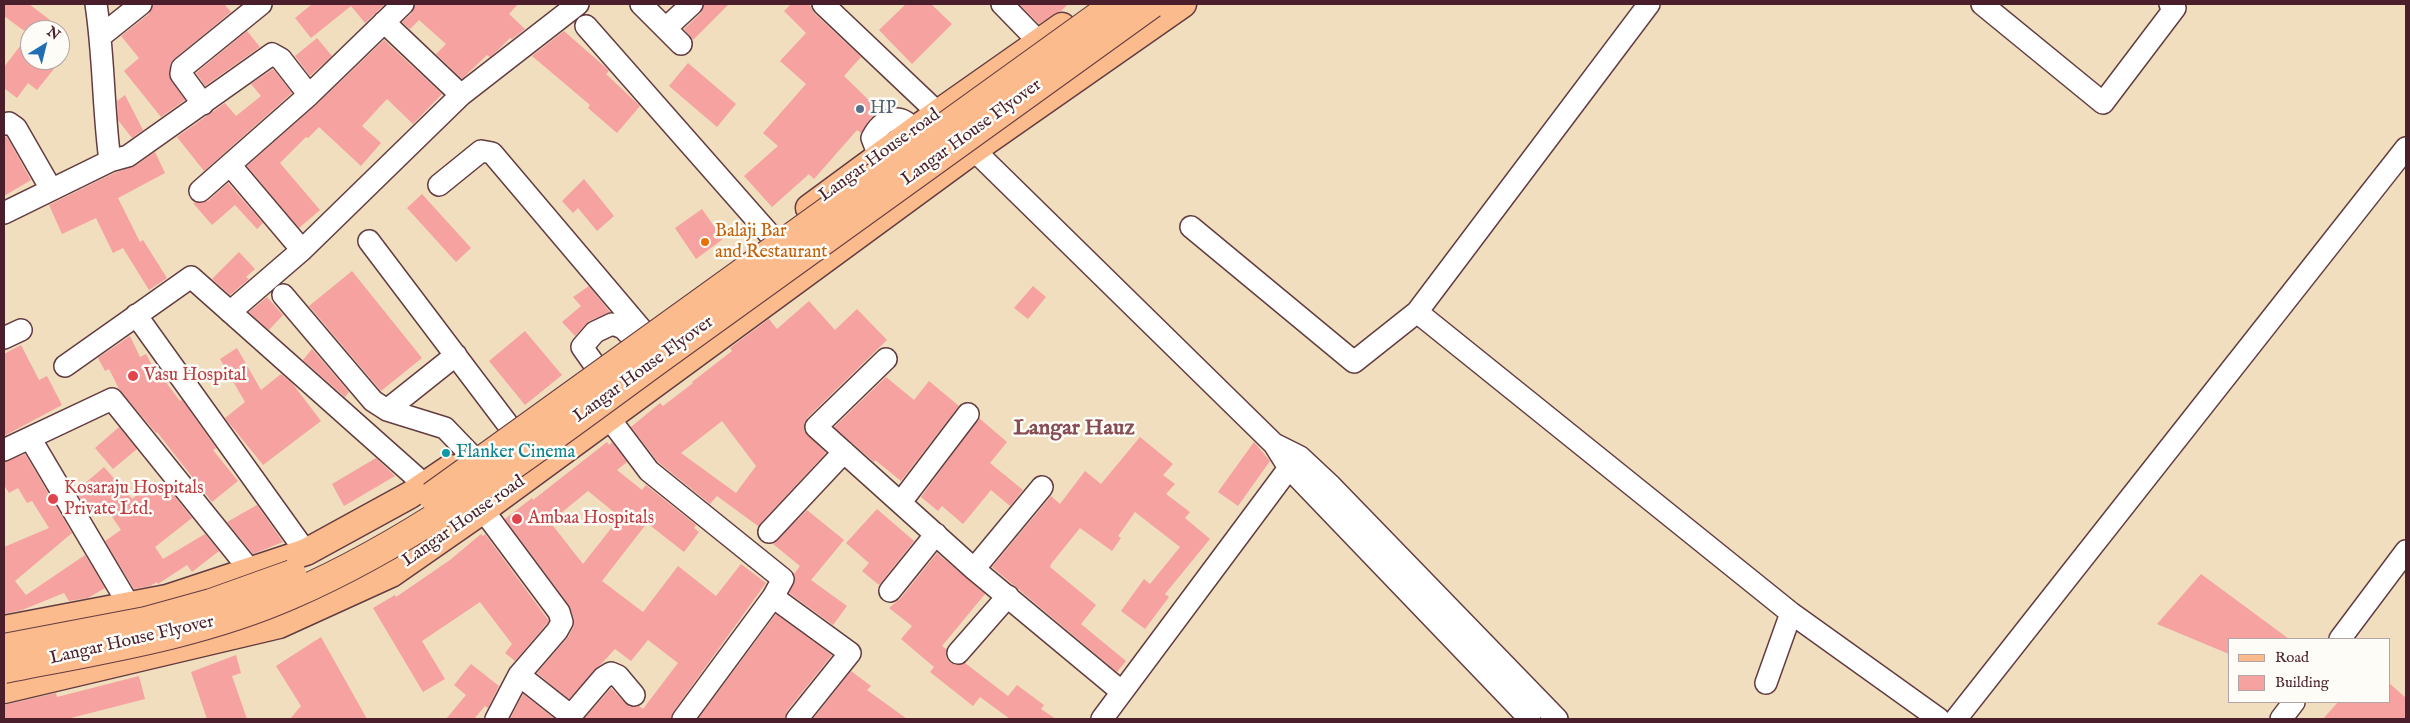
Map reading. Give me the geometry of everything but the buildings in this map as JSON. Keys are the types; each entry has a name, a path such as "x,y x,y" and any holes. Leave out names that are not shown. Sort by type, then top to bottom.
{"highway":[{"name":"Langar House Flyover","path":"4,648 146,621 192,608 281,579 347,549 458,479 1115,4"},
{"name":"Langar House Flyover","path":"4,669 150,640 218,622 288,597 356,565 469,495 1152,4"}],"main road":[{"name":"Langar House road","path":"4,629 167,598 306,552 418,491 781,229 914,130 1092,4"},
{"name":"Langar House road","path":"4,690 279,625 391,574 483,510 974,150 1183,4"},
{"path":"1048,35 1088,70"},
{"path":"781,229 824,260"},
{"path":"418,491 441,539"}],"street":[{"path":"96,4 101,36 105,124 110,161"},
{"path":"101,36 140,4"},
{"path":"203,104 181,74 182,68 261,4"},
{"path":"200,191 309,95 403,4"},
{"path":"230,312 302,250 461,95 578,4"},
{"path":"641,4 681,44"},
{"path":"666,28 692,4"},
{"path":"823,4 938,113"},
{"path":"1002,4 1048,35"},
{"path":"1191,227 1354,362 1417,312 1650,4"},
{"path":"1982,4 2103,103 2175,8 2170,4"},
{"path":"384,22 461,95"},
{"path":"586,26 781,229"},
{"path":"4,213 110,161 128,156 272,54 281,59 309,95"},
{"path":"4,124 9,123 16,128 52,189"},
{"path":"1956,719 2406,148"},
{"path":"974,150 1557,719"},
{"path":"439,185 482,151 492,153 637,333"},
{"path":"230,165 302,250"},
{"path":"369,241 509,426"},
{"path":"65,366 191,277 418,491"},
{"path":"283,295 373,401 387,410 445,428 470,454"},
{"path":"1417,312 1791,613 1939,719"},
{"path":"136,315 306,552"},
{"path":"387,410 456,355"},
{"path":"886,359 816,427 974,569 1122,692"},
{"path":"4,450 112,399 250,570"},
{"path":"901,502 968,414"},
{"path":"609,418 649,471 783,579 773,598 683,719"},
{"path":"30,438 128,605"},
{"path":"769,532 844,452"},
{"path":"1102,719 1295,462"},
{"path":"1295,462 1530,719"},
{"path":"974,569 1042,487"},
{"path":"483,510 561,616 562,622 557,631 519,675 496,719"},
{"path":"890,591 936,534"},
{"path":"2341,638 2406,551"},
{"path":"958,653 1008,596"},
{"path":"773,598 850,653 797,719"},
{"path":"1766,683 1791,613"},
{"path":"519,675 570,718 603,678 611,673 618,676 634,694"},
{"path":"2282,719 2293,703"}],"place":[{"name":"HP","path":"860,109"},
{"name":"Balaji Bar and Restaurant","path":"705,242"},
{"name":"Vasu Hospital","path":"133,376"},
{"name":"Flanker Cinema","path":"446,453"},
{"name":"Kosaraju Hospitals Private Ltd.","path":"53,499"},
{"name":"Ambaa Hospitals","path":"517,519"}],"district":[{"name":"Langar Hauz","path":"1074,429"}]}
